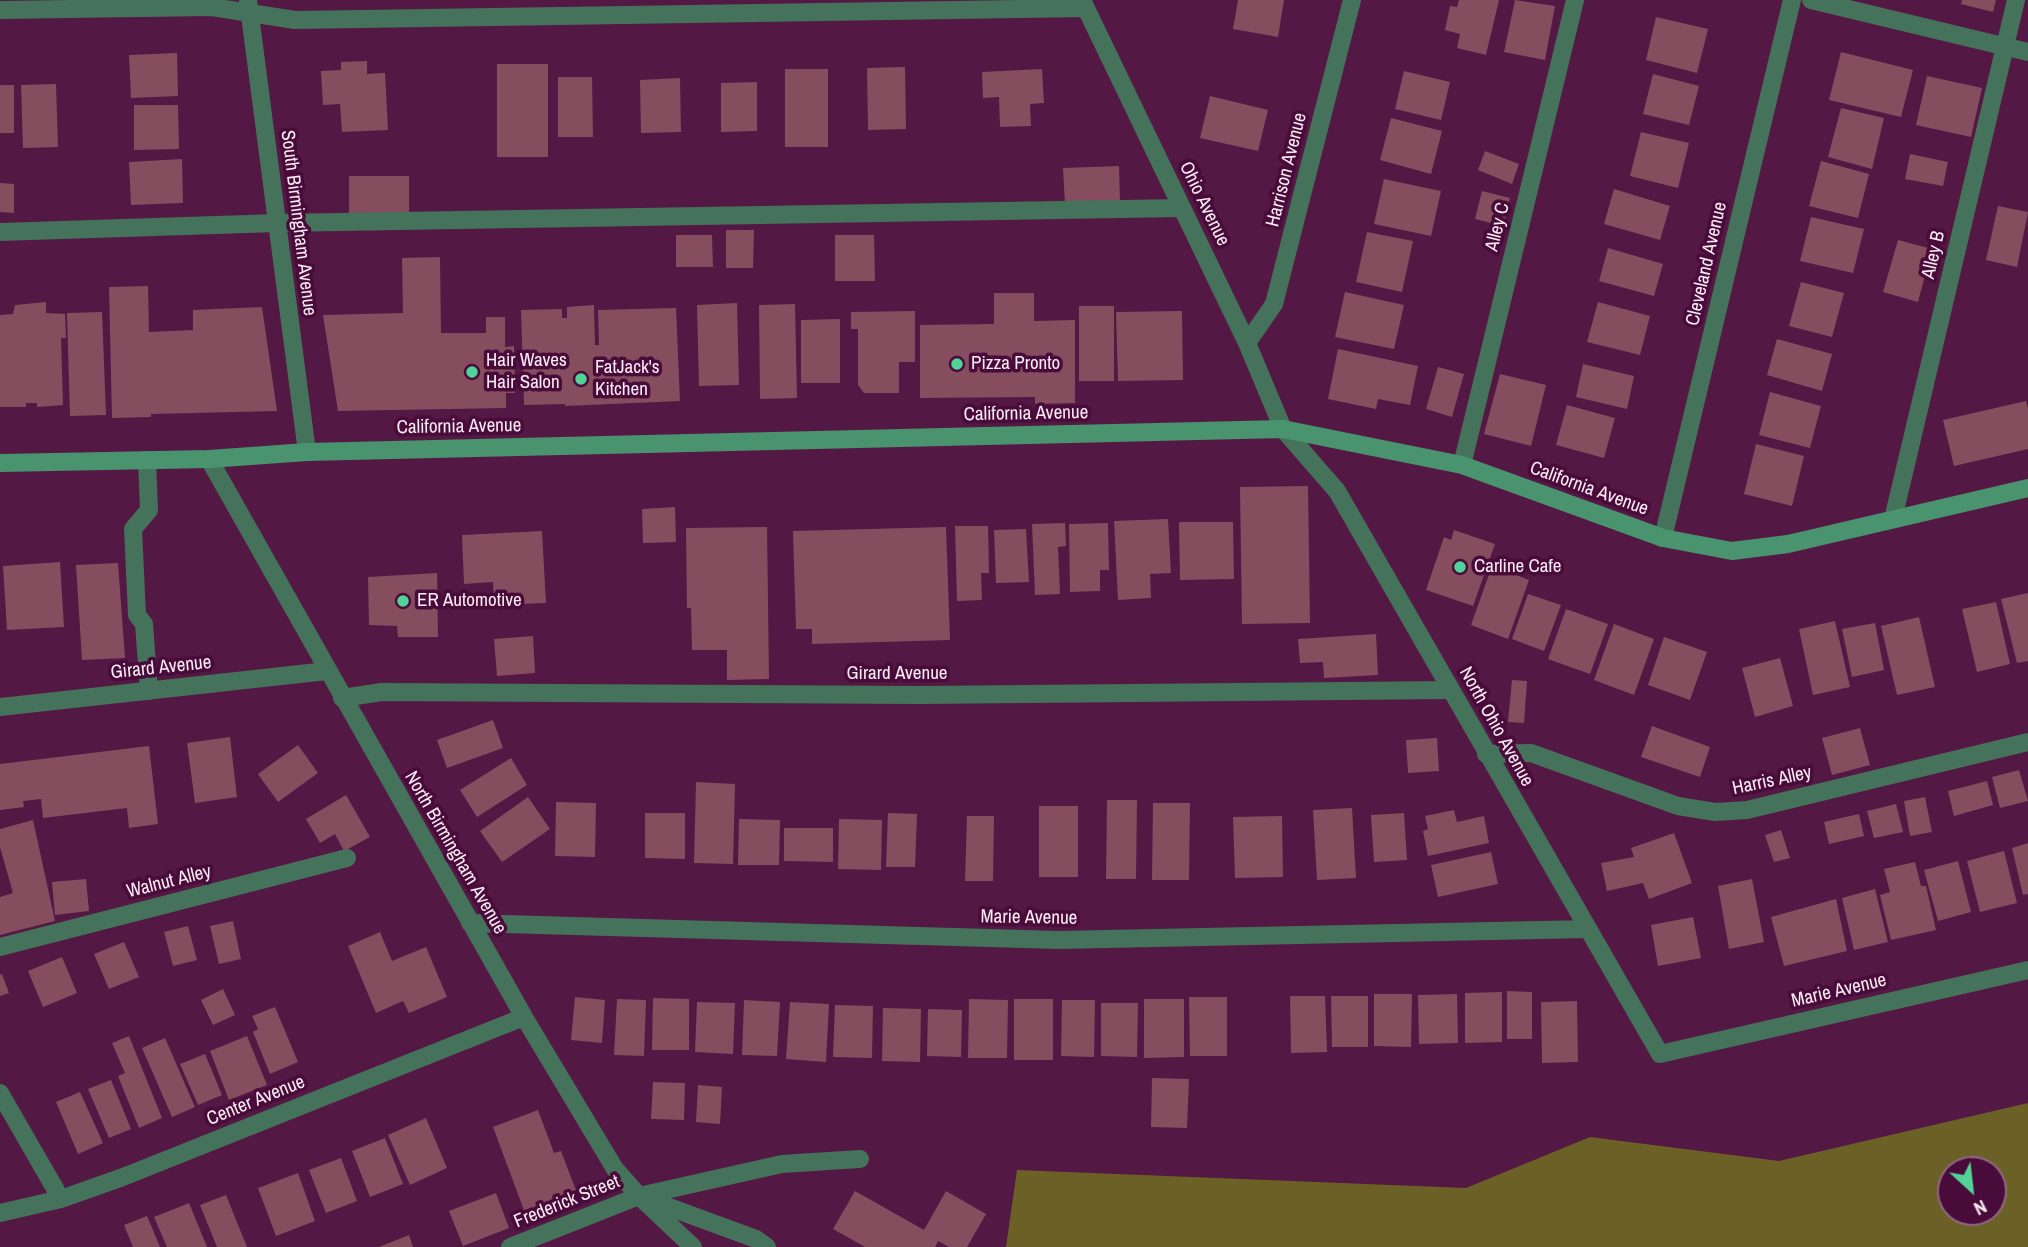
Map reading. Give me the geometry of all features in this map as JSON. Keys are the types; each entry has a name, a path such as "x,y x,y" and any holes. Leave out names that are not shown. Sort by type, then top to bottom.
{"street":[{"name":"Harrison Avenue","path":"1247,343 1274,304 1352,0"},
{"name":"Alley C","path":"1462,465 1575,0"},
{"name":"Cleveland Avenue","path":"1664,538 1792,0"},
{"path":"1811,0 2028,52"},
{"name":"Alley B","path":"1893,519 2016,0"},
{"name":"Ohio Avenue","path":"1084,4 1247,343 1283,429"},
{"path":"0,10 249,7 295,20 1084,4"},
{"name":"South Birmingham Avenue","path":"249,7 307,452"},
{"path":"0,232 278,223 1182,208"},
{"name":"California Avenue","path":"0,463 209,459 307,452 1283,429 1462,465 1664,538 1732,551 1788,544 2028,488"},
{"name":"North Ohio Avenue","path":"1283,429 1337,491 1660,1054"},
{"name":"North Birmingham Avenue","path":"209,459 470,923 615,1169 639,1196 693,1247"},
{"path":"147,460 149,510 133,529 137,615 144,624 149,691"},
{"name":"Girard Avenue","path":"0,707 327,671"},
{"name":"Girard Avenue","path":"342,698 382,692 919,695 1451,690"},
{"name":"Harris Alley","path":"1486,754 1531,753 1678,806 1715,813 1747,810 2028,743"},
{"name":"Walnut Alley","path":"0,947 347,858"},
{"name":"Marie Avenue","path":"470,923 1058,940 1588,929"},
{"name":"Marie Avenue","path":"1660,1054 2028,970"},
{"name":"Center Avenue","path":"0,1213 61,1199 136,1172 524,1017"},
{"path":"0,1093 61,1199"},
{"name":"Frederick Street","path":"510,1247 639,1196 782,1164 860,1159"},
{"path":"639,1196 756,1240 767,1247"}],"shaded area":[{"path":"2028,1103 2028,1247 1006,1247 1017,1170 1466,1188 1590,1137 1779,1161"}],"building":[{"path":"1238,0 1284,0 1278,37 1233,29"},
{"path":"1459,0 1499,0 1486,55 1457,48 1460,34 1445,30 1450,6 1457,7"},
{"path":"1515,0 1555,6 1545,60 1504,52"},
{"path":"1962,0 1996,0 1993,12 1961,4"},
{"path":"1656,17 1708,29 1697,73 1646,60"},
{"path":"1841,52 1913,70 1901,117 1829,100"},
{"path":"177,53 178,96 131,98 129,55"},
{"path":"367,61 367,74 385,73 388,130 342,132 340,104 323,105 321,71 341,70 341,62"},
{"path":"497,64 548,64 548,157 497,157"},
{"path":"905,67 906,129 868,130 867,68"},
{"path":"785,69 828,69 828,147 785,147"},
{"path":"1042,69 1044,103 1030,104 1031,126 1000,127 999,97 983,98 982,72"},
{"path":"1404,71 1450,82 1441,120 1395,109"},
{"path":"1653,74 1699,86 1689,125 1643,114"},
{"path":"1927,76 1982,88 1971,137 1916,125"},
{"path":"558,77 592,77 593,137 558,137"},
{"path":"680,78 681,132 641,133 640,80"},
{"path":"757,82 757,131 721,132 721,83"},
{"path":"56,84 58,147 23,148 21,85"},
{"path":"0,85 14,85 14,133 0,133"},
{"path":"1210,96 1268,110 1258,151 1200,138"},
{"path":"134,105 178,105 179,149 134,150"},
{"path":"1841,108 1884,118 1872,169 1828,157"},
{"path":"1391,118 1442,131 1431,174 1380,160"},
{"path":"1641,132 1689,143 1678,188 1630,176"},
{"path":"1485,151 1519,164 1512,184 1478,170"},
{"path":"1910,154 1948,162 1943,186 1905,179"},
{"path":"182,159 183,203 131,205 129,162"},
{"path":"1821,161 1869,174 1858,218 1809,206"},
{"path":"1119,166 1120,201 1065,204 1063,168"},
{"path":"349,176 409,176 409,216 349,216"},
{"path":"1384,179 1441,191 1431,236 1374,224"},
{"path":"0,183 14,184 14,213 0,212"},
{"path":"1614,189 1670,206 1660,240 1604,224"},
{"path":"1482,191 1510,198 1503,226 1475,219"},
{"path":"1998,206 2028,212 2017,267 1986,260"},
{"path":"1811,217 1864,229 1853,273 1800,261"},
{"path":"726,230 754,230 753,268 726,268"},
{"path":"1367,232 1413,241 1402,292 1356,282"},
{"path":"676,235 712,235 713,267 676,267"},
{"path":"835,235 874,235 875,281 835,281"},
{"path":"1898,240 1932,249 1918,302 1883,292"},
{"path":"1608,248 1663,264 1654,296 1599,281"},
{"path":"440,257 441,333 486,333 486,317 505,317 505,347 514,346 515,393 506,393 506,408 338,411 323,315 403,313 402,258"},
{"path":"1801,282 1844,293 1832,337 1789,326"},
{"path":"148,286 149,332 193,330 193,310 262,307 277,411 151,414 151,417 112,418 109,287"},
{"path":"1345,292 1404,305 1394,349 1335,337"},
{"path":"994,293 1034,293 1034,321 1075,320 1075,403 1035,404 1035,397 920,398 920,325 994,324"},
{"path":"46,302 46,313 65,314 66,338 61,338 63,405 37,407 37,403 26,403 26,407 0,407 0,315 13,314 15,305"},
{"path":"1598,302 1650,316 1640,355 1587,342"},
{"path":"737,303 739,385 699,386 697,305"},
{"path":"795,304 797,398 760,399 759,305"},
{"path":"594,305 595,345 599,345 598,310 676,308 680,401 524,405 521,310 562,309 562,318 567,318 567,307"},
{"path":"1079,306 1114,306 1114,381 1079,381"},
{"path":"915,311 915,362 899,362 899,393 864,393 858,385 858,329 851,329 851,312"},
{"path":"1182,311 1183,380 1118,381 1116,312"},
{"path":"102,312 106,415 70,416 67,313"},
{"path":"840,319 840,383 801,383 801,320"},
{"path":"1777,339 1832,354 1822,391 1767,375"},
{"path":"1338,349 1418,366 1410,405 1378,399 1376,409 1328,399"},
{"path":"1583,364 1634,376 1627,409 1576,397"},
{"path":"1438,367 1464,374 1452,417 1426,409"},
{"path":"1500,374 1546,385 1531,446 1484,434"},
{"path":"1770,392 1821,406 1810,448 1759,435"},
{"path":"2026,401 2028,449 1954,466 1943,420"},
{"path":"1567,405 1615,418 1604,458 1556,445"},
{"path":"1756,444 1804,456 1792,506 1744,494"},
{"path":"1308,486 1310,623 1242,624 1240,487"},
{"path":"675,507 676,542 643,543 642,509"},
{"path":"1168,519 1171,573 1150,574 1151,598 1118,600 1114,521"},
{"path":"1179,522 1233,522 1234,579 1180,580"},
{"path":"1065,523 1066,546 1058,547 1060,594 1035,595 1032,524"},
{"path":"1108,523 1109,570 1100,570 1100,591 1070,592 1069,524"},
{"path":"955,526 988,526 989,573 981,573 982,600 957,601"},
{"path":"767,527 769,679 727,680 727,650 692,650 691,608 687,608 686,528"},
{"path":"946,527 950,640 812,644 812,629 796,629 793,531"},
{"path":"1026,529 1029,582 996,583 994,530"},
{"name":"Carline Cafe","path":"1454,530 1495,544 1473,606 1426,590 1444,537 1451,540"},
{"path":"542,531 546,603 494,605 493,582 464,584 462,535"},
{"path":"60,562 64,627 7,630 3,566"},
{"path":"118,563 125,658 82,660 76,565"},
{"path":"1492,566 1529,580 1508,639 1471,625"},
{"name":"ER Automotive","path":"437,573 438,637 398,637 397,626 369,625 368,577"},
{"path":"2028,593 2028,661 2017,663 2001,599"},
{"path":"1528,594 1561,605 1544,651 1512,639"},
{"path":"1996,602 2010,664 1977,672 1962,609"},
{"path":"1566,609 1608,624 1590,674 1548,659"},
{"path":"1919,617 1935,687 1897,695 1881,626"},
{"path":"1835,621 1850,687 1813,695 1799,629"},
{"path":"1875,623 1884,670 1852,677 1842,629"},
{"path":"1614,624 1654,639 1634,695 1594,680"},
{"path":"1376,634 1378,675 1324,678 1323,662 1300,663 1298,639"},
{"path":"533,636 535,673 497,676 494,639"},
{"path":"1664,637 1707,652 1690,700 1648,685"},
{"path":"1780,658 1793,706 1755,717 1742,668"},
{"path":"1512,680 1527,681 1524,723 1508,722"},
{"path":"493,720 503,748 447,768 437,740"},
{"path":"1652,726 1710,747 1700,777 1641,757"},
{"path":"1860,728 1870,765 1832,775 1822,738"},
{"path":"230,737 237,797 195,803 187,743"},
{"path":"1437,738 1439,771 1408,773 1406,740"},
{"path":"298,745 318,773 278,802 258,774"},
{"path":"149,746 158,824 129,828 127,808 43,818 41,799 23,801 24,807 0,810 0,764"},
{"path":"511,758 527,785 477,817 460,790"},
{"path":"2019,770 2028,801 2000,808 1992,777"},
{"path":"1987,781 1993,805 1954,816 1948,791"},
{"path":"696,782 735,784 733,864 694,863"},
{"path":"346,795 370,837 344,851 335,834 320,843 306,819"},
{"path":"528,797 550,829 502,862 480,831"},
{"path":"1925,797 1932,832 1910,836 1904,801"},
{"path":"1107,800 1137,800 1136,879 1106,879"},
{"path":"556,802 596,803 595,857 555,856"},
{"path":"1153,803 1190,803 1189,880 1152,880"},
{"path":"1896,804 1903,832 1874,838 1867,811"},
{"path":"1039,806 1078,806 1078,877 1039,877"},
{"path":"1352,808 1356,878 1317,880 1313,810"},
{"path":"1454,810 1457,822 1484,816 1489,843 1428,856 1423,831 1428,829 1425,816"},
{"path":"645,813 685,813 685,859 645,858"},
{"path":"888,813 917,814 915,867 886,867"},
{"path":"1404,813 1407,860 1374,862 1371,815"},
{"path":"1859,814 1864,836 1829,844 1824,822"},
{"path":"967,816 994,816 993,881 965,881"},
{"path":"1282,816 1283,877 1235,878 1233,817"},
{"path":"739,819 780,820 779,865 738,865"},
{"path":"839,819 882,820 881,870 838,869"},
{"path":"33,820 55,921 0,935 0,897 13,893 0,847 0,829"},
{"path":"784,828 833,828 833,862 784,861"},
{"path":"1781,830 1790,858 1774,862 1765,835"},
{"path":"1674,833 1692,883 1649,899 1643,883 1607,891 1601,863 1634,857 1631,848"},
{"path":"2028,843 2028,894 2023,895 2012,848"},
{"path":"2004,851 2017,903 1980,912 1967,861"},
{"path":"1491,852 1498,884 1438,897 1431,865"},
{"path":"1958,861 1971,912 1938,921 1924,870"},
{"path":"1915,862 1921,886 1926,886 1936,930 1891,940 1880,895 1890,892 1884,869"},
{"path":"86,879 89,911 55,915 52,882"},
{"path":"1752,879 1764,942 1729,949 1718,886"},
{"path":"1875,889 1888,942 1854,950 1842,898"},
{"path":"1836,899 1847,951 1784,966 1771,917"},
{"path":"1693,917 1701,958 1658,966 1651,925"},
{"path":"233,921 241,959 219,964 210,926"},
{"path":"188,926 197,960 173,966 164,932"},
{"path":"380,932 392,961 426,947 447,997 409,1013 403,1001 376,1013 348,946"},
{"path":"124,942 139,977 109,989 94,954"},
{"path":"62,957 77,993 43,1007 28,971"},
{"path":"2,974 9,993 0,996 0,975"},
{"path":"223,989 235,1015 213,1025 201,1000"},
{"path":"1507,991 1532,992 1532,1039 1507,1039"},
{"path":"1502,992 1502,1042 1465,1043 1465,993"},
{"path":"1374,994 1412,994 1411,1047 1374,1046"},
{"path":"1457,994 1458,1043 1419,1044 1418,995"},
{"path":"1290,996 1325,996 1327,1052 1291,1053"},
{"path":"1331,996 1368,996 1368,1047 1332,1047"},
{"path":"575,997 605,1000 602,1043 571,1040"},
{"path":"1189,997 1227,997 1227,1056 1190,1056"},
{"path":"653,998 689,999 689,1050 652,1050"},
{"path":"617,999 646,1000 644,1056 614,1055"},
{"path":"969,999 1008,1000 1007,1058 968,1058"},
{"path":"1014,999 1053,999 1053,1060 1014,1060"},
{"path":"1144,999 1184,999 1184,1057 1144,1058"},
{"path":"744,1000 780,1002 777,1056 742,1055"},
{"path":"1062,1000 1095,1000 1094,1057 1061,1056"},
{"path":"1577,1001 1578,1062 1542,1063 1541,1002"},
{"path":"697,1002 735,1003 733,1054 695,1052"},
{"path":"790,1002 829,1004 826,1062 786,1059"},
{"path":"1101,1003 1138,1003 1137,1057 1101,1056"},
{"path":"835,1005 873,1006 872,1058 833,1057"},
{"path":"275,1007 298,1062 270,1074 253,1032 258,1029 252,1016"},
{"path":"883,1008 921,1009 920,1062 882,1061"},
{"path":"928,1009 962,1010 961,1057 927,1056"},
{"path":"129,1036 162,1118 139,1128 118,1076 125,1073 112,1043"},
{"path":"247,1036 267,1085 229,1100 210,1051"},
{"path":"165,1038 195,1107 172,1117 142,1048"},
{"path":"205,1054 222,1095 198,1105 180,1064"},
{"path":"1152,1078 1189,1079 1187,1128 1151,1127"},
{"path":"111,1080 131,1129 109,1138 88,1089"},
{"path":"653,1082 685,1083 684,1120 651,1119"},
{"path":"698,1085 722,1087 720,1124 696,1122"},
{"path":"80,1092 103,1143 78,1154 56,1102"},
{"path":"538,1110 554,1153 561,1151 577,1193 525,1213 493,1127"},
{"path":"426,1118 447,1168 410,1185 388,1135"},
{"path":"385,1138 403,1184 370,1197 352,1151"},
{"path":"341,1158 357,1201 326,1213 309,1170"},
{"path":"298,1173 315,1221 276,1236 258,1188"},
{"path":"855,1191 924,1230 946,1191 986,1214 967,1247 949,1247 938,1241 935,1247 865,1247 833,1229"},
{"path":"496,1193 509,1228 463,1246 449,1211"},
{"path":"226,1195 247,1247 217,1247 200,1205"},
{"path":"189,1203 207,1247 167,1247 154,1217"},
{"path":"147,1216 160,1247 133,1247 124,1225"},
{"path":"409,1235 413,1247 379,1247"}],"place":[{"name":"Pizza Pronto","path":"957,364"},
{"name":"Hair Waves Hair Salon","path":"472,372"},
{"name":"FatJack's Kitchen","path":"581,379"},
{"name":"Carline Cafe","path":"1460,567"},
{"name":"ER Automotive","path":"403,601"}]}
